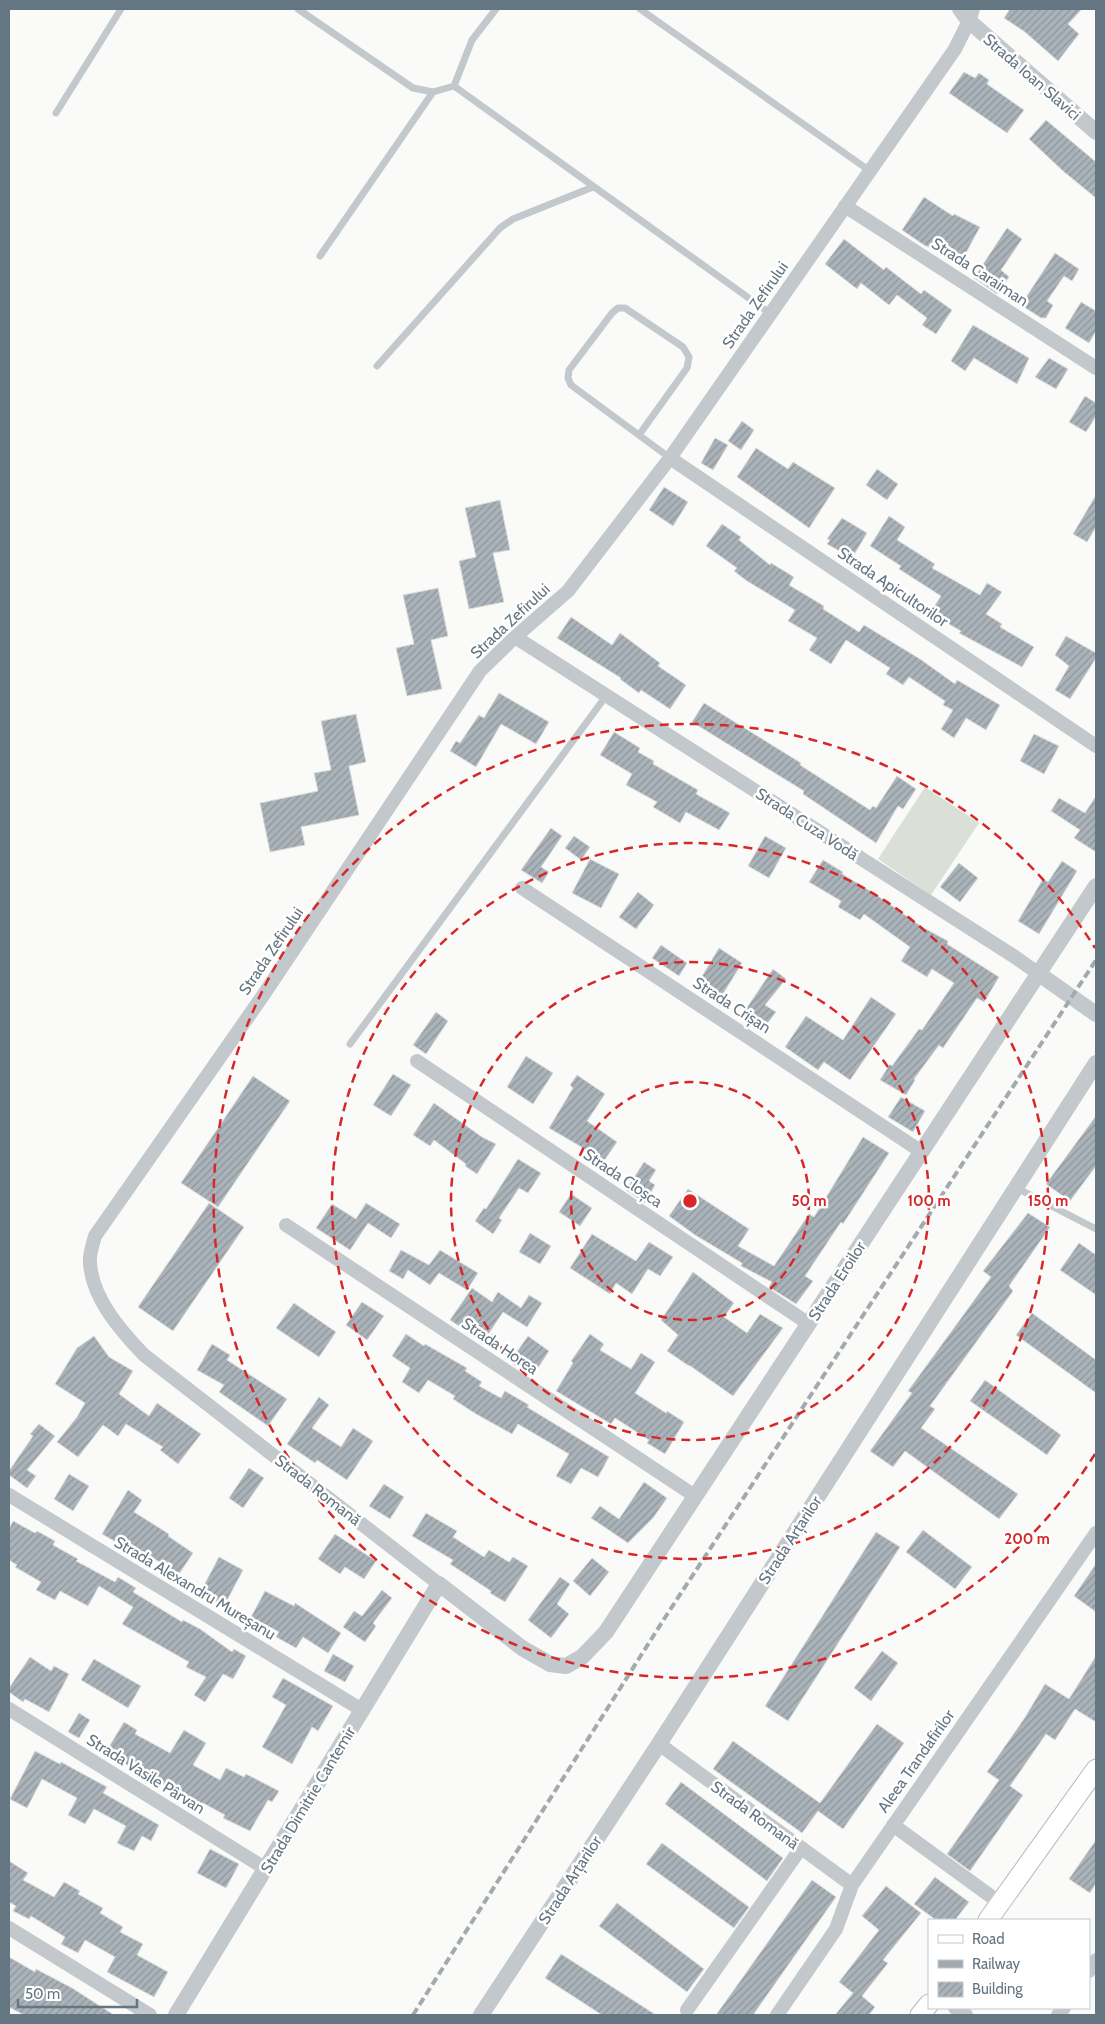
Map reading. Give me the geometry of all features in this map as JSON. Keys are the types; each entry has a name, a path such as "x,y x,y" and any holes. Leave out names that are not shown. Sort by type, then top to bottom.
{"main road":[{"path":"989,1919 1096,1770"},
{"path":"920,2015 928,2005"}],"street":[{"name":"Strada Zefirului","path":"94,1286 90,1261 95,1236 262,997 480,671 515,637 568,591 670,458 955,48 967,13"},
{"name":"Strada Ioan Slavici","path":"967,13 1096,132"},
{"name":"Strada Caraiman","path":"845,206 1096,368"},
{"name":"Strada Apicultorilor","path":"670,458 1096,746"},
{"name":"Strada Cuza Vodă","path":"515,637 1015,957 1096,1014"},
{"name":"Strada Eroilor","path":"566,1666 582,1657 606,1632 1096,886"},
{"name":"Strada Crișan","path":"522,888 922,1152"},
{"name":"Strada Cloșca","path":"417,1061 809,1324"},
{"name":"Strada Arțarilor","path":"481,2015 660,1744 1096,1063"},
{"name":"Strada Horea","path":"286,1225 695,1496"},
{"name":"Strada Romană","path":"94,1286 112,1316 144,1355 522,1648 550,1664 566,1666"},
{"name":"Strada Alexandru Mureșanu","path":"9,1495 362,1710"},
{"name":"Aleea Trandafirilor","path":"777,2015 836,1929 852,1885 1096,1533"},
{"name":"Strada Dimitrie Cantemir","path":"176,2015 439,1584"},
{"name":"Strada Vasile Pârvan","path":"9,1709 266,1869"},
{"name":"Strada Romană","path":"660,1744 852,1885"},
{"path":"892,1825 1000,1904"},
{"path":"686,2010 801,1848"},
{"path":"9,1928 150,2015"}],"lane":[{"path":"56,113 121,9"},
{"path":"298,9 413,88 433,92 454,86"},
{"path":"454,86 472,40 496,9"},
{"path":"640,9 870,171"},
{"path":"454,86 771,314"},
{"path":"320,256 433,92"},
{"path":"376,366 500,228 513,219 594,187"},
{"path":"639,435 687,368 689,357 684,347 625,308 618,308 612,313 569,370 568,378 571,385 670,458"},
{"path":"350,1044 606,696"},
{"path":"1016,1188 1096,1229"}],"shaded area":[{"path":"925,787 979,823 931,895 878,859"}],"building":[{"path":"1010,9 1082,9 1068,24 1079,34 1058,61 1025,32 1004,18"},
{"path":"964,72 975,78 979,73 989,80 987,84 1024,110 1007,133 949,93"},
{"path":"1046,120 1096,162 1096,198 1063,171 1029,139"},
{"path":"924,197 953,216 954,214 980,227 961,262 924,245 902,230"},
{"path":"1007,228 1022,239 1001,270 1009,277 997,294 974,278"},
{"path":"844,239 884,270 886,267 921,294 924,290 952,310 936,334 922,325 927,318 897,295 889,305 861,283 857,289 825,264"},
{"path":"1055,253 1079,269 1072,281 1064,276 1047,301 1053,305 1046,318 1041,318 1021,305"},
{"path":"1081,302 1096,311 1096,331 1089,343 1065,328"},
{"path":"973,325 1029,358 1017,384 974,358 965,371 951,361"},
{"path":"1049,358 1068,369 1056,389 1035,377"},
{"path":"1085,396 1096,403 1096,416 1086,432 1069,422"},
{"path":"742,421 754,430 741,450 728,441"},
{"path":"715,438 728,445 713,470 701,463"},
{"path":"756,448 788,469 793,462 835,488 809,528 737,477"},
{"path":"877,469 898,484 887,500 866,485"},
{"path":"664,487 688,502 673,526 649,510"},
{"path":"1096,495 1096,527 1087,542 1073,534"},
{"path":"500,500 510,550 493,553 504,602 469,609 459,561 476,557 465,508"},
{"path":"889,516 905,527 897,540 935,564 932,568 980,595 987,583 1002,592 986,614 1002,624 1000,627 1034,647 1022,667 959,633 961,631 930,613 941,596 899,569 901,566 870,546"},
{"path":"842,518 867,533 852,558 827,544 830,540 827,539"},
{"path":"722,524 741,537 739,540 770,565 771,563 794,577 789,585 824,606 823,609 859,632 864,625 920,659 955,684 957,680 1000,705 986,730 966,718 954,738 941,729 953,710 943,705 945,701 909,677 903,685 886,674 890,668 846,640 831,664 809,650 817,638 788,621 795,610 747,581 734,571 737,568 706,546"},
{"path":"438,588 448,636 431,640 442,689 407,696 396,648 414,644 403,595"},
{"path":"571,617 612,645 620,633 660,663 658,666 686,685 670,709 641,690 639,693 621,678 557,638"},
{"path":"1066,636 1096,653 1096,658 1070,699 1055,690 1069,666 1055,655"},
{"path":"499,693 549,722 536,744 501,724 476,767 450,751 456,741 460,743 479,715 484,718"},
{"path":"704,703 801,763 800,765 870,810 873,806 876,808 897,776 916,789 903,809 898,806 876,843 803,794 804,791 692,722"},
{"path":"356,714 366,762 349,766 359,815 301,827 305,845 270,852 260,803 318,791 314,773 331,770 321,721"},
{"path":"614,732 640,748 638,752 654,761 653,764 698,790 696,794 730,813 719,830 686,812 680,823 653,807 657,802 626,785 632,774 600,755"},
{"path":"1034,734 1059,746 1044,774 1020,761"},
{"path":"1096,796 1096,852 1074,838 1080,830 1051,811 1059,798 1085,813"},
{"path":"551,828 562,836 541,867 549,872 542,883 521,870"},
{"path":"574,836 590,847 581,860 565,848"},
{"path":"765,836 786,848 769,878 748,866"},
{"path":"590,859 619,874 601,908 572,893"},
{"path":"823,860 922,927 948,941 947,944 999,977 984,1002 977,998 943,1048 939,1045 914,1079 906,1095 880,1080 890,1064 892,1066 919,1029 922,1030 954,983 932,969 927,977 901,961 910,947 864,914 860,920 838,907 841,901 809,882"},
{"path":"1062,861 1077,871 1039,934 1018,921 1043,879 1048,882"},
{"path":"959,863 978,878 960,902 940,887"},
{"path":"638,892 654,905 636,929 619,917"},
{"path":"661,945 687,963 679,976 652,958"},
{"path":"719,948 742,963 721,997 698,983"},
{"path":"773,969 786,979 765,1005 776,1012 763,1029 742,1015"},
{"path":"871,997 896,1014 850,1080 824,1062 818,1070 785,1047 806,1016 843,1040"},
{"path":"436,1012 448,1021 426,1054 413,1045"},
{"path":"526,1056 553,1073 533,1104 507,1087"},
{"path":"393,1074 411,1085 391,1116 373,1105"},
{"path":"577,1075 605,1094 587,1121 617,1142 601,1165 587,1156 590,1152 549,1128 573,1088 570,1085"},
{"path":"253,1076 290,1101 218,1207 181,1183"},
{"path":"901,1097 925,1111 913,1132 888,1117"},
{"path":"434,1103 482,1137 496,1144 477,1174 434,1140 430,1146 413,1135"},
{"path":"1096,1116 1096,1166 1070,1201 1046,1184"},
{"path":"863,1137 889,1153 843,1224 841,1222 805,1276 813,1281 796,1304 769,1287 772,1282 741,1266 742,1263 695,1235 669,1216 688,1189 749,1229 738,1246 774,1266 809,1214 814,1217"},
{"path":"518,1159 541,1173 528,1193 519,1188 499,1218 502,1220 493,1234 475,1221 484,1208 486,1209"},
{"path":"644,1162 656,1170 649,1181 655,1185 645,1203 626,1190"},
{"path":"571,1194 592,1208 580,1226 559,1212"},
{"path":"209,1203 244,1227 173,1331 138,1307"},
{"path":"366,1203 400,1224 391,1238 368,1223 350,1250 316,1228 332,1204 356,1219"},
{"path":"1028,1213 1050,1227 1009,1286 1013,1291 930,1406 935,1409 921,1428 1018,1494 999,1519 905,1451 893,1467 870,1451 912,1393 908,1391 991,1277 983,1271"},
{"path":"530,1233 551,1246 540,1264 519,1252"},
{"path":"592,1234 636,1261 649,1242 673,1257 660,1276 648,1269 632,1294 616,1283 610,1294 570,1268"},
{"path":"1079,1243 1096,1255 1096,1295 1060,1270"},
{"path":"401,1250 429,1265 440,1250 478,1273 467,1290 439,1273 430,1285 408,1270 403,1279 389,1271"},
{"path":"693,1272 734,1303 724,1317 747,1333 760,1314 783,1328 733,1396 667,1351 678,1335 661,1320"},
{"path":"472,1288 492,1302 498,1292 521,1308 529,1295 542,1303 527,1327 503,1312 483,1342 450,1320"},
{"path":"362,1302 384,1316 367,1340 346,1325"},
{"path":"294,1303 336,1332 319,1357 276,1328"},
{"path":"1032,1313 1096,1360 1096,1393 1016,1335"},
{"path":"406,1334 424,1346 425,1344 467,1368 465,1371 482,1382 479,1386 501,1398 505,1391 529,1405 527,1407 609,1457 598,1477 581,1468 571,1484 556,1476 569,1454 518,1424 512,1434 476,1414 453,1399 455,1396 428,1380 419,1393 402,1382 410,1368 392,1356"},
{"path":"590,1334 604,1344 600,1350 631,1369 641,1353 655,1362 635,1393 684,1422 665,1454 647,1443 649,1440 615,1418 611,1424 556,1391 573,1363 571,1361"},
{"path":"94,1336 109,1357 133,1371 119,1394 149,1416 157,1403 201,1434 178,1464 160,1450 163,1447 126,1424 118,1436 103,1425 78,1457 57,1442 77,1417 85,1403 55,1384 77,1348"},
{"path":"528,1336 549,1351 534,1374 512,1359"},
{"path":"212,1344 230,1355 227,1360 287,1399 268,1426 219,1392 224,1385 197,1370"},
{"path":"985,1380 1061,1435 1047,1455 970,1401"},
{"path":"319,1397 329,1405 312,1428 341,1447 353,1428 373,1441 347,1480 317,1460 315,1463 287,1444"},
{"path":"39,1424 55,1436 27,1470 36,1476 27,1488 9,1475 9,1471 33,1436 30,1434"},
{"path":"249,1468 264,1478 243,1508 229,1498"},
{"path":"69,1474 89,1486 73,1511 54,1499"},
{"path":"644,1482 667,1498 653,1518 628,1543 591,1518 600,1506 619,1519"},
{"path":"384,1484 404,1497 390,1519 369,1506"},
{"path":"128,1490 142,1500 134,1512 169,1534 168,1536 193,1553 179,1574 132,1545 130,1550 102,1534"},
{"path":"426,1513 457,1531 453,1537 484,1557 489,1550 509,1562 513,1557 528,1566 505,1602 450,1564 453,1560 412,1536"},
{"path":"13,1521 55,1541 53,1545 78,1559 76,1561 115,1582 118,1577 136,1588 133,1592 182,1622 183,1620 200,1629 232,1652 234,1649 246,1656 233,1679 223,1674 205,1702 194,1695 206,1677 186,1667 189,1662 122,1624 133,1607 99,1586 88,1606 60,1591 55,1600 36,1590 41,1582 15,1567 17,1565 9,1560 9,1529"},
{"path":"923,1530 972,1567 955,1589 906,1552"},
{"path":"876,1532 900,1547 788,1721 765,1706"},
{"path":"335,1534 376,1561 364,1579 345,1567 340,1574 318,1559"},
{"path":"219,1557 243,1570 224,1606 200,1593"},
{"path":"592,1558 609,1572 590,1596 573,1581"},
{"path":"1096,1564 1096,1612 1074,1596"},
{"path":"560,1577 570,1584 557,1604 569,1614 551,1638 528,1620"},
{"path":"382,1590 392,1598 373,1623 376,1626 365,1642 343,1627 354,1611 362,1616"},
{"path":"265,1591 294,1606 295,1603 341,1633 328,1653 303,1637 296,1648 276,1637 279,1632 251,1617"},
{"path":"882,1651 898,1663 871,1701 854,1688"},
{"path":"333,1654 354,1666 345,1682 324,1671"},
{"path":"1096,1656 1096,1722 1075,1709 1055,1740 1046,1734 1010,1786 1023,1795 970,1871 947,1854 999,1780 987,1772 1024,1719 1045,1684 1069,1699"},
{"path":"30,1657 51,1671 54,1666 69,1674 49,1712 25,1699 23,1702 9,1692 9,1688"},
{"path":"94,1659 141,1686 128,1708 81,1680"},
{"path":"283,1678 333,1706 318,1731 312,1727 292,1764 262,1747 286,1705 272,1697"},
{"path":"79,1713 90,1720 79,1738 68,1732"},
{"path":"124,1722 137,1730 135,1734 170,1753 184,1730 206,1743 193,1765 220,1780 226,1768 244,1777 246,1774 279,1791 272,1802 268,1800 250,1831 223,1818 225,1815 203,1803 201,1807 185,1799 186,1797 153,1778 152,1780 106,1752"},
{"path":"877,1724 904,1743 843,1829 818,1811 802,1833 713,1769 733,1741 820,1803"},
{"path":"35,1751 60,1764 61,1762 107,1787 103,1793 159,1825 151,1841 142,1836 134,1851 117,1843 126,1826 94,1809 85,1824 68,1815 77,1798 42,1779 27,1808 10,1799"},
{"path":"681,1782 783,1858 767,1881 665,1804"},
{"path":"1096,1840 1096,1883 1090,1893 1069,1879"},
{"path":"662,1843 749,1907 734,1928 646,1864"},
{"path":"210,1849 239,1864 226,1888 197,1873"},
{"path":"9,1861 28,1873 23,1880 54,1897 64,1882 80,1891 78,1894 103,1908 100,1913 123,1927 120,1932 143,1944 137,1955 168,1972 154,1997 107,1972 115,1957 85,1940 78,1953 61,1944 65,1937 31,1916 29,1919 13,1911 16,1906 9,1902"},
{"path":"935,1877 969,1902 956,1919 935,1919 914,1904"},
{"path":"812,1880 836,1897 753,2015 716,2015"},
{"path":"886,1886 921,1913 883,1960 888,1963 862,1996 875,2007 869,2015 835,2015 853,1993 839,1982 879,1930 862,1916"},
{"path":"617,1903 704,1969 687,1992 599,1926"},
{"path":"561,1954 656,2015 602,2015 545,1978"},
{"path":"9,1957 35,1972 36,1969 72,1988 114,2015 24,2015 9,2007"}],"railway":[{"path":"413,2015 666,1616 1096,960"}]}
